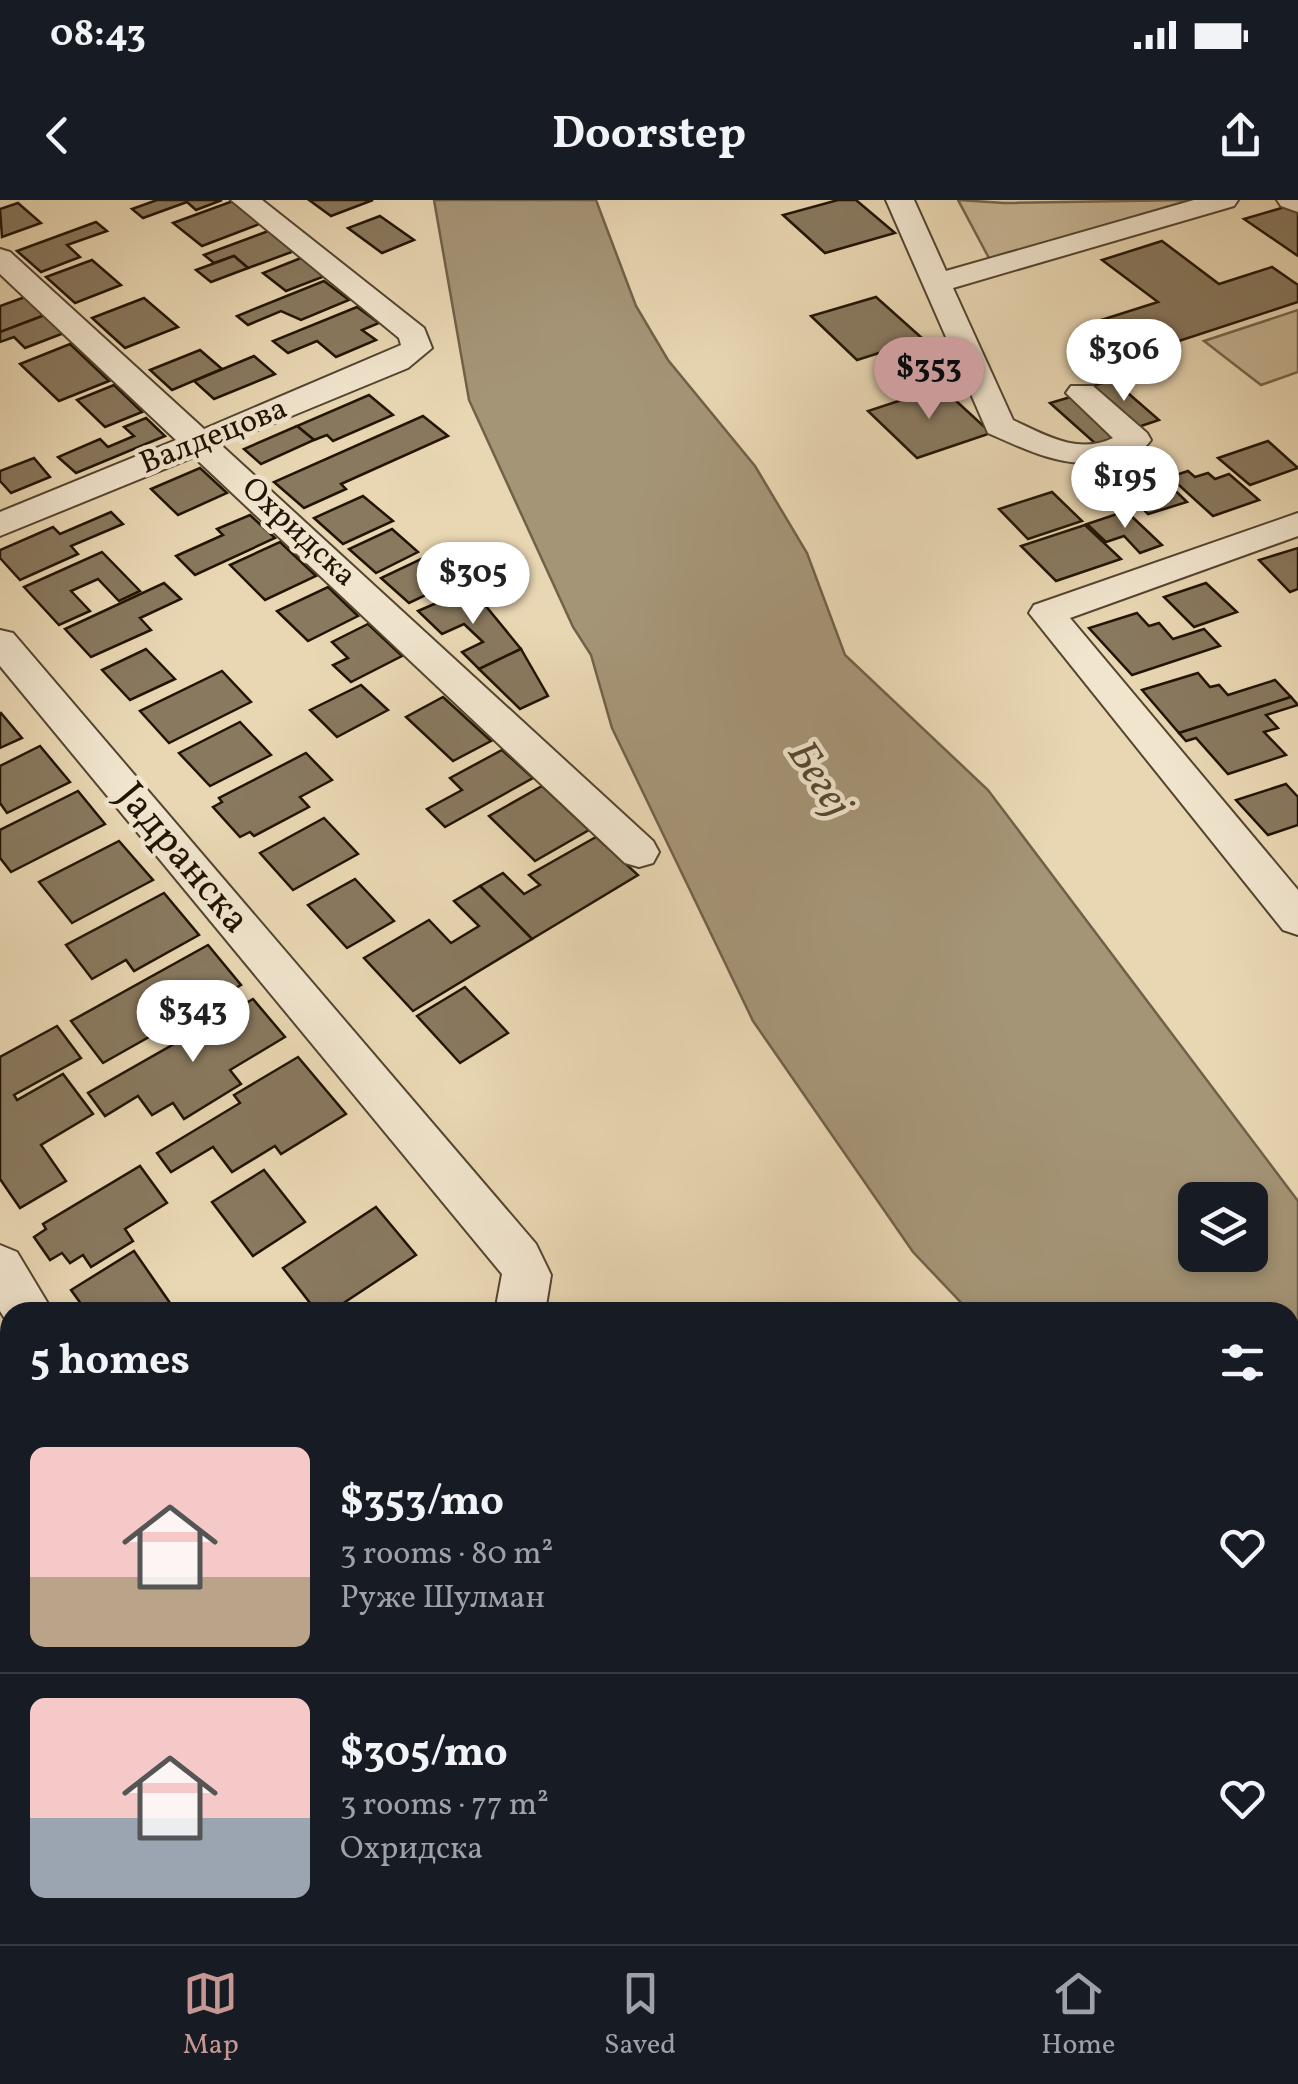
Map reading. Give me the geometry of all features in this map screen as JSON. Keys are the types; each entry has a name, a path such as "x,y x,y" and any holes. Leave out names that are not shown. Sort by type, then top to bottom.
{"street":[{"name":"Валдецова","path":"0,525 397,361 417,348 417,339 245,200"},
{"path":"900,200 999,426 1055,451 1088,458 1135,440 1082,393"},
{"path":"938,283 1224,200"},
{"path":"1291,200 1298,204"},
{"name":"Охридска","path":"0,258 638,852"},
{"path":"1298,524 1047,614 1298,919"},
{"name":"Јадранска","path":"0,642 519,1259 528,1275 522,1302"},
{"path":"0,1267 22,1302"}],"shaded area":[{"path":"958,200 1004,203 1190,200 990,260"},
{"path":"1298,310 1298,372 1261,385 1204,341"}],"water":[{"name":"Бегеј","path":"434,200 596,200 636,306 668,360 755,466 807,553 845,655 988,790 1298,1201 1298,1302 960,1302 913,1252 753,1021 612,728 591,655 573,627 469,400"}],"building":[{"path":"157,200 222,200 196,210 187,202 143,218 132,209"},
{"path":"309,200 373,200 331,216"},
{"path":"838,200 856,200 895,233 825,253 783,215"},
{"path":"233,201 262,223 202,246 173,223"},
{"path":"18,203 41,223 2,237 0,209"},
{"path":"1295,204 1298,256 1244,219"},
{"path":"380,216 414,240 382,253 348,228"},
{"path":"96,222 107,231 67,245 80,257 41,272 17,251"},
{"path":"271,230 297,250 248,268 234,256 214,263 204,255"},
{"path":"1162,241 1219,284 1272,267 1298,285 1298,302 1139,354 1098,321 1158,302 1102,260"},
{"path":"234,256 248,268 211,282 196,270"},
{"path":"301,258 325,276 286,291 263,273"},
{"path":"92,260 121,285 75,303 46,277"},
{"path":"324,281 349,300 301,320 281,311 248,325 237,316"},
{"path":"25,297 45,315 0,332 0,306"},
{"path":"876,297 923,339 857,360 811,316"},
{"path":"144,298 178,327 125,348 92,318"},
{"path":"357,307 379,323 362,330 376,340 336,357 317,341 288,353 273,341"},
{"path":"45,315 64,333 25,348 14,337 0,342 0,332"},
{"path":"70,344 109,381 59,401 20,364"},
{"path":"200,350 222,369 172,390 150,370"},
{"path":"254,356 275,374 214,399 194,381"},
{"path":"1113,380 1159,420 1135,428 1089,387"},
{"path":"114,385 142,412 105,427 77,400"},
{"path":"941,387 991,433 917,458 868,411"},
{"path":"369,395 393,415 333,441 327,435 314,440 297,426"},
{"path":"1074,396 1120,436 1096,444 1050,403"},
{"path":"423,416 448,436 341,484 346,489 304,508 274,482"},
{"path":"146,418 165,436 76,473 58,457 100,439 108,447 134,436 124,427"},
{"path":"297,426 314,440 261,464 244,449"},
{"path":"1268,441 1298,468 1250,485 1218,458"},
{"path":"34,458 50,477 11,493 0,481 0,471"},
{"path":"1147,463 1187,502 1148,514 1108,474"},
{"path":"200,468 227,493 178,515 151,489"},
{"path":"1188,471 1195,477 1208,473 1215,479 1229,474 1259,500 1213,516 1170,477"},
{"path":"1052,492 1082,521 1028,539 999,509"},
{"path":"363,496 393,521 343,544 314,518"},
{"path":"1126,511 1162,545 1140,553 1124,536 1106,542 1087,524"},
{"path":"111,512 123,524 71,546 78,554 20,580 0,558 0,550 53,527 60,534"},
{"path":"250,515 275,538 195,575 176,556 223,535 217,529"},
{"path":"1085,525 1121,559 1056,581 1021,546"},
{"path":"392,529 418,552 376,573 349,549"},
{"path":"280,542 316,576 265,600 230,565"},
{"path":"1298,548 1298,589 1290,592 1259,560"},
{"path":"438,551 466,576 409,603 381,578"},
{"path":"102,552 140,591 119,601 98,579 71,591 90,611 59,625 24,587"},
{"path":"164,583 181,599 140,618 151,630 91,657 65,629"},
{"path":"1206,583 1237,612 1194,627 1164,597"},
{"path":"328,587 358,616 308,641 277,611"},
{"path":"471,588 521,649 479,669 462,652 483,642 464,624 442,634 418,611"},
{"path":"1137,613 1149,626 1159,623 1173,639 1204,629 1220,646 1132,675 1089,628"},
{"path":"368,624 402,656 351,682 333,665 348,658 332,642"},
{"path":"146,649 175,679 130,700 102,670"},
{"path":"521,649 548,696 520,709 479,669"},
{"path":"222,671 251,702 169,743 140,711"},
{"path":"1198,673 1210,687 1219,685 1228,695 1275,680 1291,697 1179,733 1142,690"},
{"path":"361,685 388,710 337,737 310,710"},
{"path":"443,697 491,741 453,761 406,717"},
{"path":"1291,697 1298,705 1266,715 1278,728 1264,732 1286,755 1228,774 1196,738 1186,741 1179,733"},
{"path":"0,714 22,738 0,748"},
{"path":"240,722 271,755 210,786 179,753"},
{"path":"40,746 70,782 7,813 0,803 0,766"},
{"path":"502,750 533,778 445,827 427,809 462,790 450,778"},
{"path":"306,753 332,780 300,797 309,807 254,836 250,832 240,837 213,807 222,802 219,798"},
{"path":"1286,784 1298,797 1298,825 1268,835 1236,800"},
{"path":"542,786 589,830 535,861 489,816"},
{"path":"78,791 105,824 11,872 0,858 0,830"},
{"path":"324,818 358,854 293,890 260,853"},
{"path":"596,837 638,875 532,939 480,886 503,873 524,894 540,885 529,875"},
{"path":"119,841 153,880 72,923 39,882"},
{"path":"355,879 394,921 347,948 308,905"},
{"path":"480,886 532,939 413,1011 364,958 429,920 451,943 479,926 454,901"},
{"path":"164,893 199,935 134,971 126,960 92,979 66,945"},
{"path":"208,945 241,985 103,1063 71,1021"},
{"path":"465,987 508,1033 460,1063 417,1016"},
{"path":"253,999 285,1037 230,1070 241,1084 184,1119 173,1103 152,1115 138,1096 105,1116 88,1093"},
{"path":"57,1026 81,1058 14,1095 17,1100 63,1074 93,1114 41,1145 66,1181 20,1208 0,1179 0,1057"},
{"path":"298,1057 346,1114 281,1154 275,1146 232,1172 213,1147 171,1172 157,1153 240,1103 234,1095"},
{"path":"140,1166 167,1203 125,1229 133,1241 91,1267 83,1255 70,1263 62,1253 50,1260 34,1237 46,1229 43,1224"},
{"path":"264,1170 305,1222 253,1256 212,1202"},
{"path":"376,1207 416,1255 345,1302 309,1302 283,1268"},
{"path":"134,1251 169,1302 80,1302 71,1290"}]}
